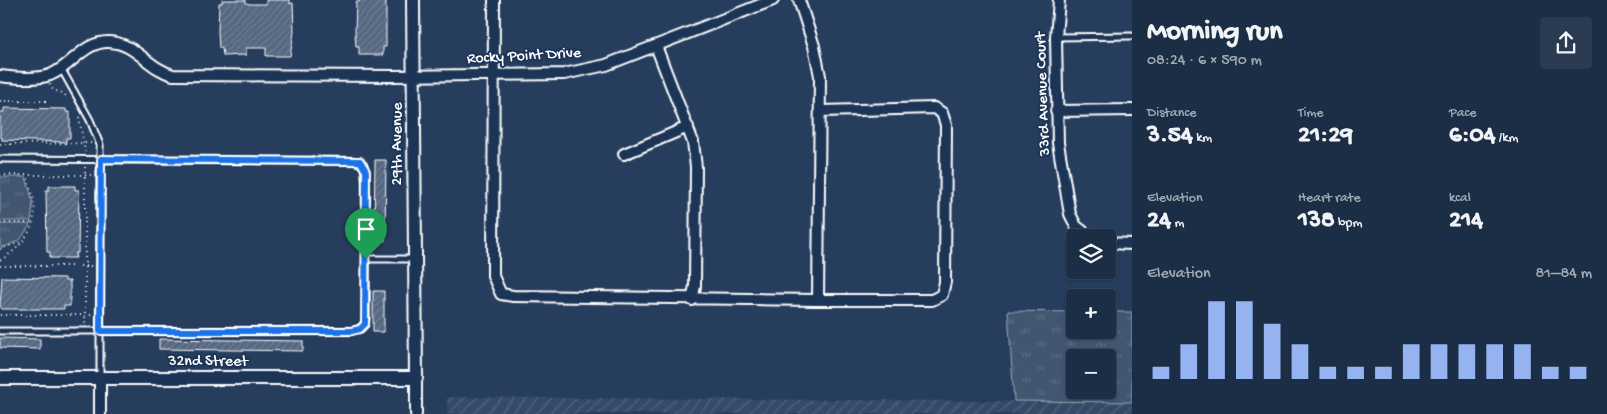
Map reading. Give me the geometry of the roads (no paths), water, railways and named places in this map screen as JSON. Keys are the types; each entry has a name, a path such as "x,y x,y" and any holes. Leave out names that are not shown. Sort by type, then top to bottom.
{"street":[{"name":"29th Avenue","path":"413,0 416,378"},
{"path":"494,0 493,276 501,294 513,296 692,300 932,300 942,296 945,282 946,125 942,113 934,108 821,110"},
{"name":"Rocky Point Drive","path":"0,76 38,77 48,75 91,46 109,42 131,48 153,68 173,75 414,76 564,74 586,70 656,46 773,0"},
{"path":"799,0 814,46 820,76 818,300"},
{"name":"33rd Avenue Court","path":"1059,0 1056,37 1058,143 1070,214 1076,226 1080,229"},
{"path":"656,46 693,142 696,167 695,286 692,300"},
{"path":"1056,111 1132,110"},
{"path":"624,154 688,127"},
{"path":"1116,243 1132,244"},
{"name":"32nd Street","path":"0,378 416,378"},
{"path":"100,378 100,414"},
{"path":"416,378 416,414"}],"lane":[{"path":"1056,37 1132,36"},
{"path":"61,68 90,120 100,146 100,378"},
{"path":"0,159 360,161 366,171 365,324 360,329 352,331 0,331"},
{"path":"366,259 414,259"}]}
